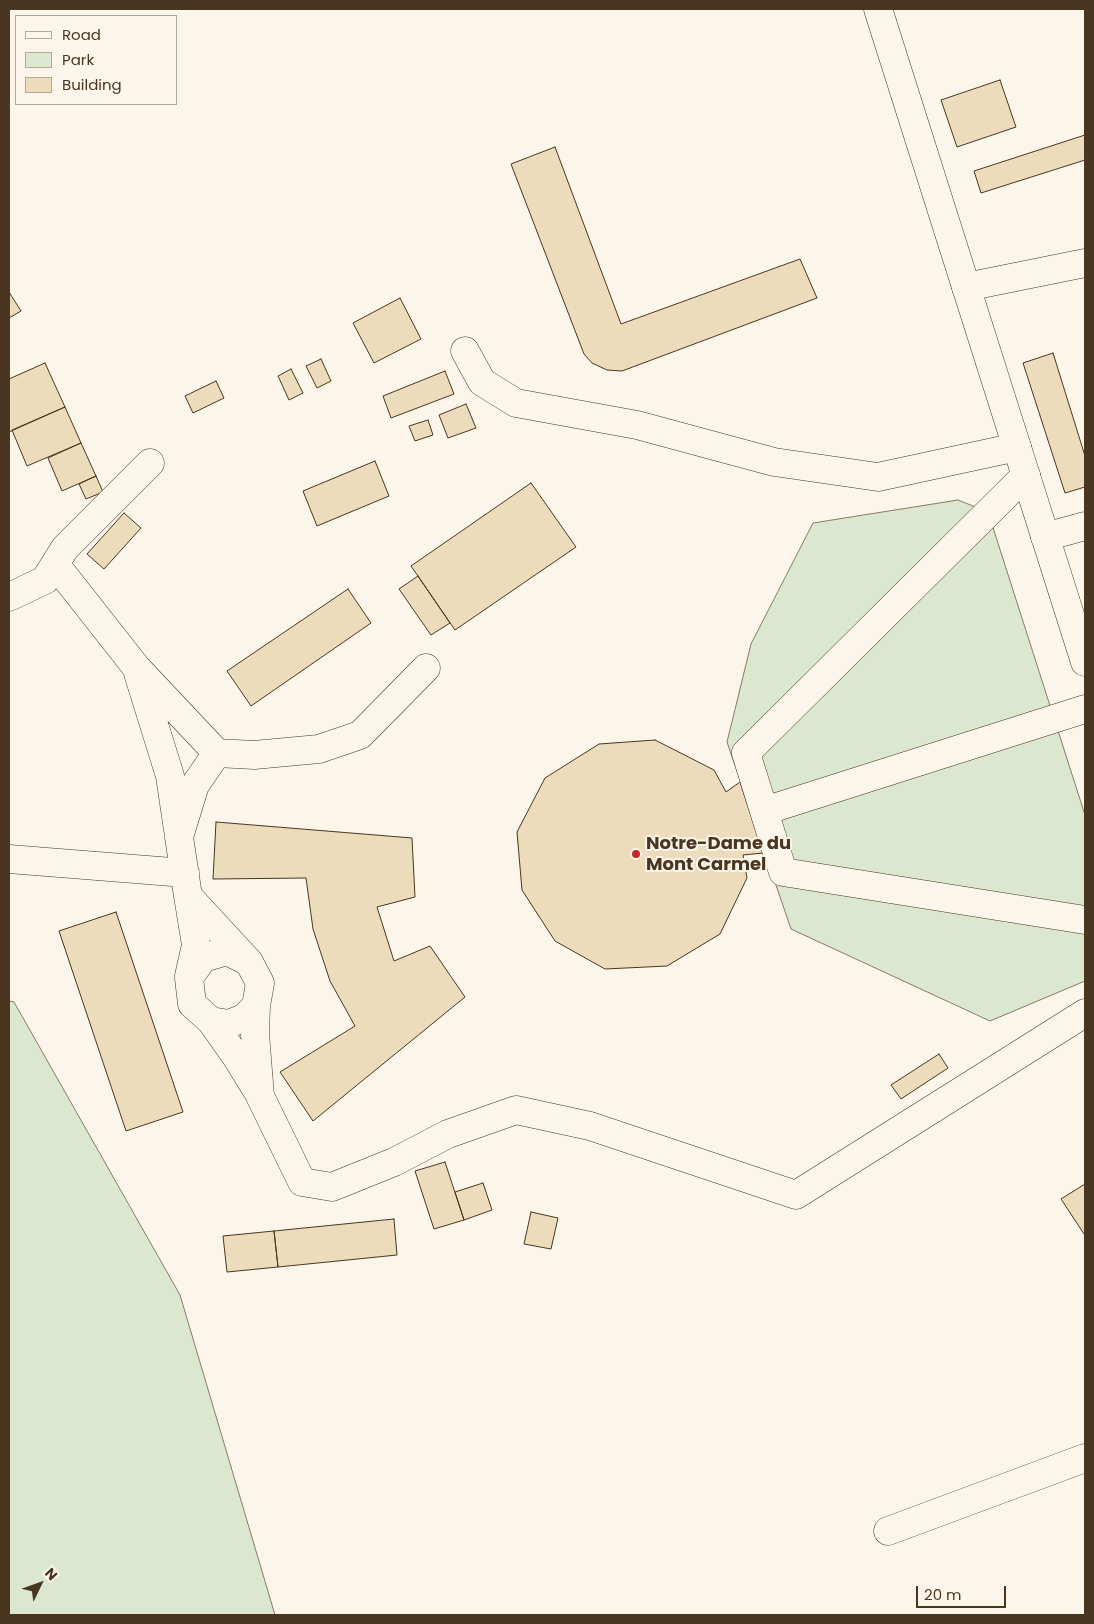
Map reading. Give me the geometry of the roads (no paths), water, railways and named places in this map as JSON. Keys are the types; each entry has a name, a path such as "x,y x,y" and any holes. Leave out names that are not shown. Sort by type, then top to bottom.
{"street":[{"path":"878,9 1045,537 1083,649"},
{"path":"966,287 1085,263"},
{"path":"464,350 482,382 516,403 563,414 637,425 774,462 878,477 1017,446"},
{"path":"9,598 45,580 65,548 150,463"},
{"path":"1026,475 746,754 783,872 1085,920"},
{"path":"1045,537 1085,526"},
{"path":"55,564 136,667 217,753 254,755 320,749 360,735 426,668"},
{"path":"136,667 170,776 196,945 189,978 192,1004 211,1021 237,1058 260,1096 302,1182 332,1187 394,1162 448,1134 516,1110 590,1126 796,1195 1085,1013"},
{"path":"764,811 1085,709"},
{"path":"178,837 194,785 217,753"},
{"path":"9,859 186,885 249,962 260,983 254,1034 260,1096"},
{"path":"189,978 203,958 227,951 249,962"},
{"path":"211,1021 228,1024 244,1018 256,1006"},
{"path":"888,1531 1085,1458"}],"place":[{"name":"Notre-Dame du Mont Carmel","path":"636,854"}]}
